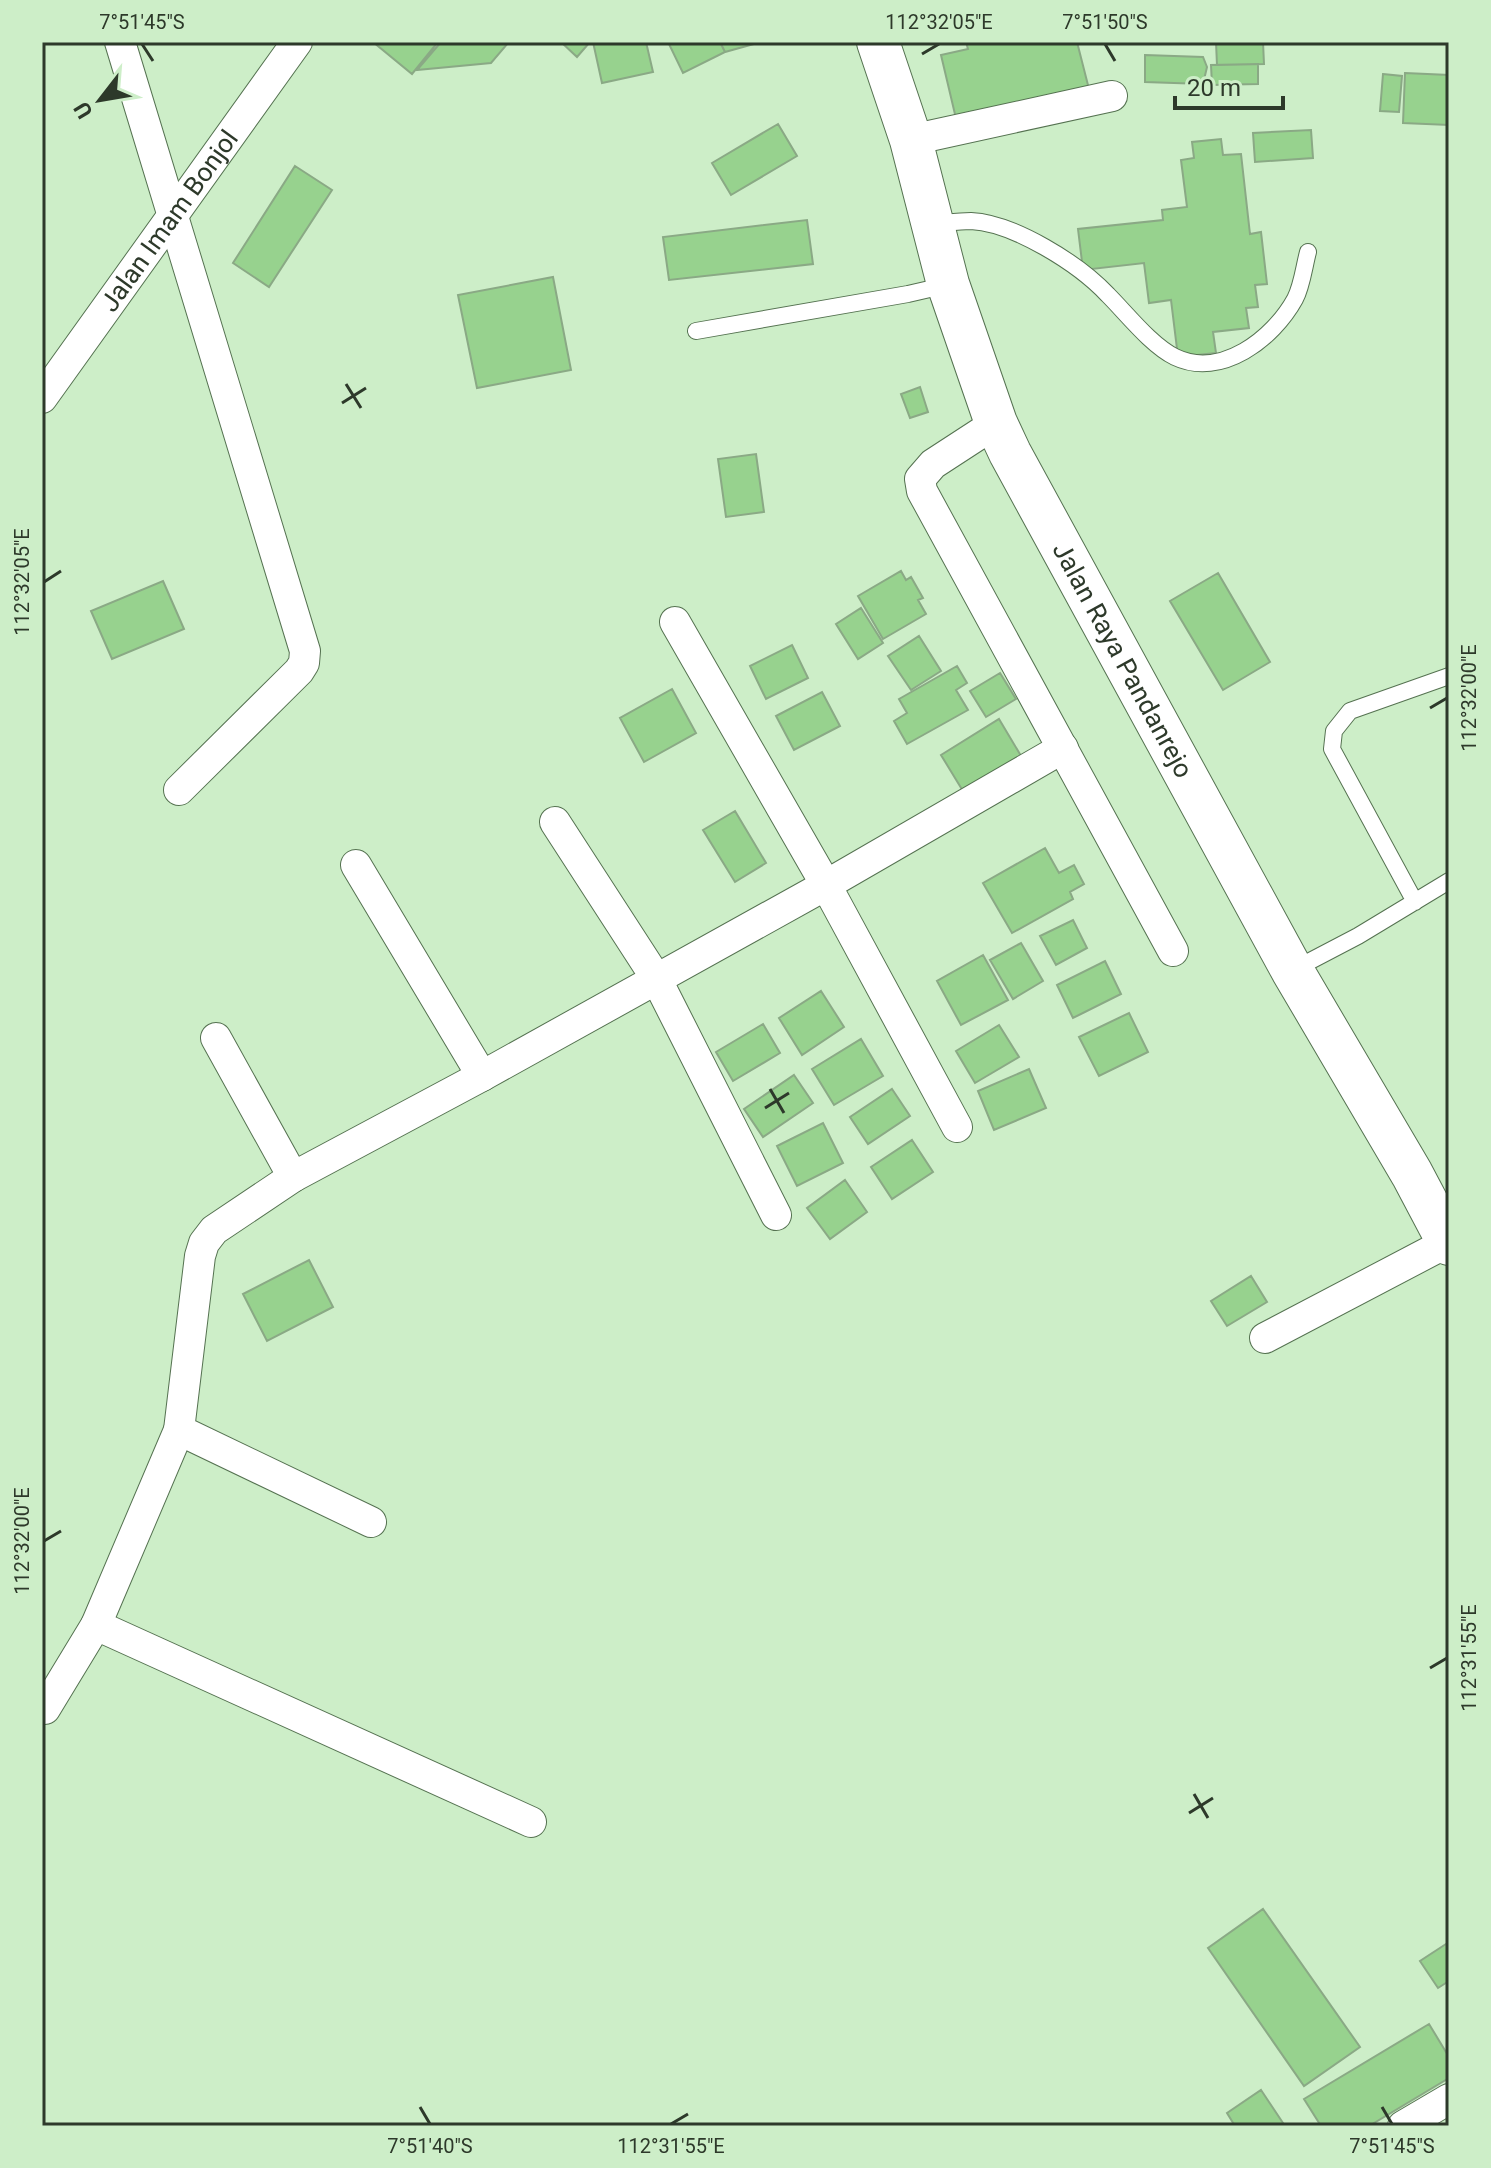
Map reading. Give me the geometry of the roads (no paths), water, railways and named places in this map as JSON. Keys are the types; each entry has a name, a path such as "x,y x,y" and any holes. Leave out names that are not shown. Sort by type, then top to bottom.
{"main road":[{"name":"Jalan Raya Pandanrejo","path":"878,42 911,140 948,284 996,423 1010,453 1292,970 1412,1174 1448,1243"}],"street":[{"path":"120,42 305,651 304,663 299,671 179,790"},
{"name":"Jalan Imam Bonjol","path":"42,398 297,42"},
{"path":"911,140 1112,96"},
{"path":"996,423 933,464 920,479 922,491 1173,951"},
{"path":"675,622 826,885 957,1127"},
{"path":"45,1709 96,1625 179,1430 200,1256 204,1243 214,1230 293,1177 826,885 1063,748"},
{"path":"555,822 656,978 776,1215"},
{"path":"356,865 482,1076"},
{"path":"216,1038 293,1177"},
{"path":"1265,1338 1448,1243"},
{"path":"179,1430 371,1522"},
{"path":"96,1625 531,1822"},
{"path":"1403,2126 1449,2099"}],"lane":[{"path":"933,225 972,221 1011,231 1077,269 1173,356 1199,364 1226,360 1252,346 1277,326 1296,297 1308,252"},
{"path":"696,331 908,294 948,284"},
{"path":"1415,902 1332,749 1334,731 1350,711 1449,676"},
{"path":"1292,970 1358,936 1449,881"}]}
